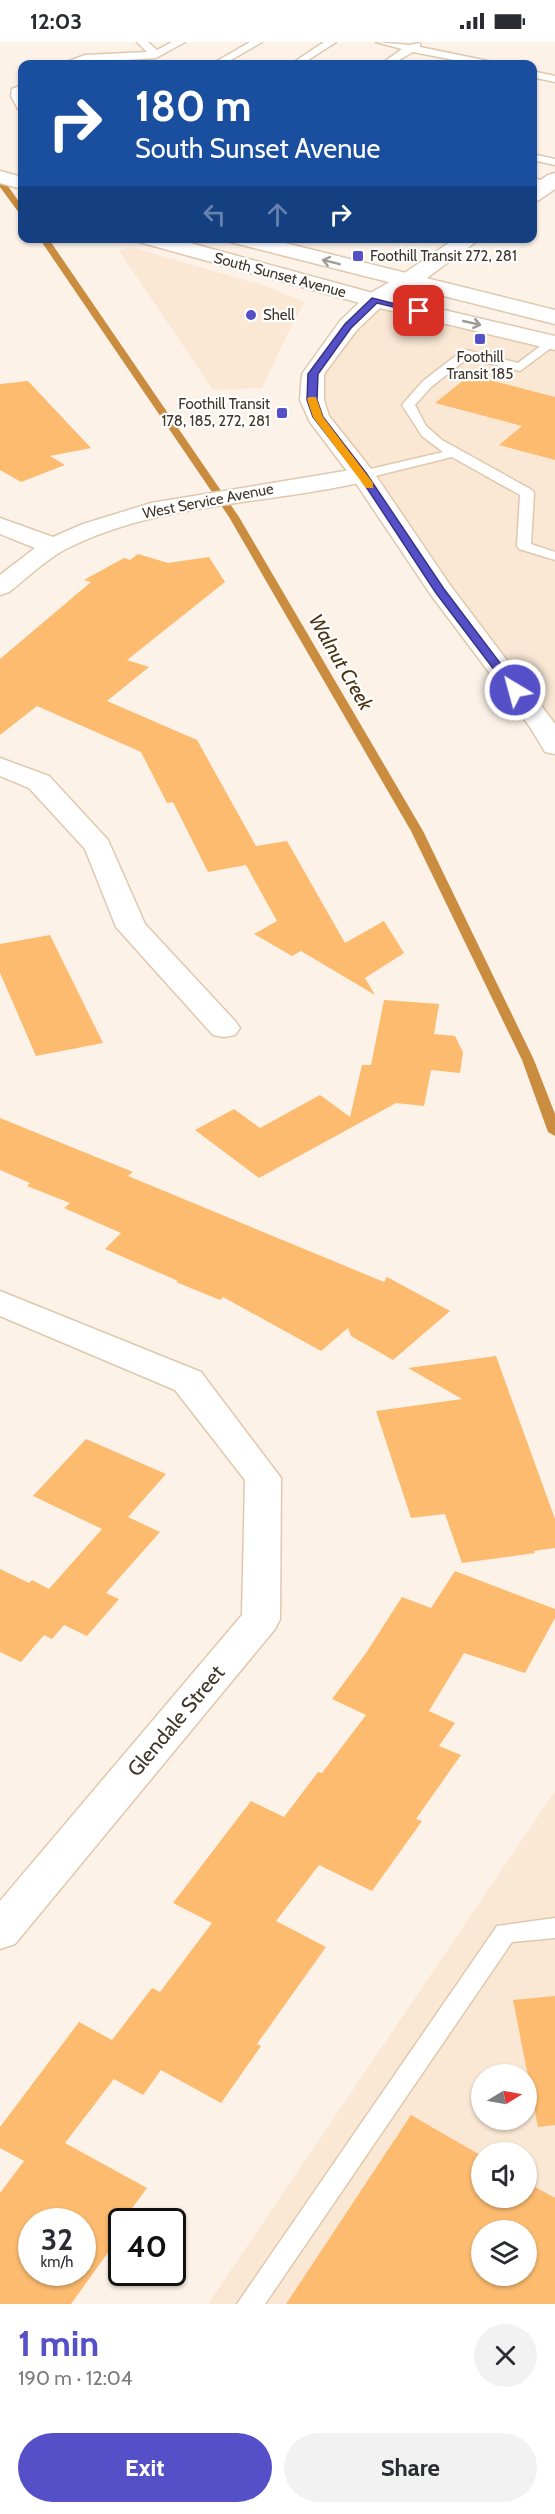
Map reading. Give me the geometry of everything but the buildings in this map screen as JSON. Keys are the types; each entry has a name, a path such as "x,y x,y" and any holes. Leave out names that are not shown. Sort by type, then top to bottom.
{"street":[{"path":"0,177 18,182"},
{"name":"South Sunset Avenue","path":"164,243 375,300 553,343"},
{"name":"South Sunset Avenue","path":"257,243 555,317"},
{"path":"464,243 408,281 375,300 348,326 313,374 312,400 318,417 363,475 440,590 542,725 555,746"},
{"name":"West Service Avenue","path":"0,587 53,546 92,529 151,510 363,475"},
{"path":"0,525 53,546"},
{"path":"0,766 39,782 98,846 131,927 224,1028"},
{"name":"Glendale Street","path":"0,1303 188,1381 263,1478 261,1619 0,1931"}],"lane":[{"path":"142,42 156,55"},
{"path":"148,60 180,42"},
{"path":"224,60 257,42"},
{"path":"302,60 331,42"},
{"path":"381,42 415,45 473,60"},
{"path":"392,60 415,45"},
{"path":"79,60 156,55"},
{"path":"537,75 555,79"},
{"path":"537,158 555,162"},
{"path":"553,343 520,367 466,354 427,384 408,405 429,439 527,494 524,546 555,556"},
{"path":"363,475 454,453"},
{"path":"250,2304 505,1933 555,1928"}],"shaded area":[{"path":"131,247 265,286 305,302 262,388 213,390 119,251"},
{"path":"375,300 555,343 555,746 318,417 313,374"},
{"path":"555,1791 555,2304 208,2304"}],"waterway":[{"name":"Walnut Creek","path":"0,181 18,206"},
{"name":"Walnut Creek","path":"46,243 234,517 417,831 528,1060 555,1132"}],"slow traffic":[{"path":"312,399 318,417 370,485"}],"place":[{"name":"Foothill Transit 272, 281","path":"358,256"},
{"name":"Shell","path":"251,315"},
{"name":"Foothill Transit 185","path":"480,339"},
{"name":"Foothill Transit 178, 185, 272, 281","path":"282,413"}],"route":[{"path":"419,311 375,300 348,326 313,374 312,400 318,417 363,475 440,590 515,690"}]}
